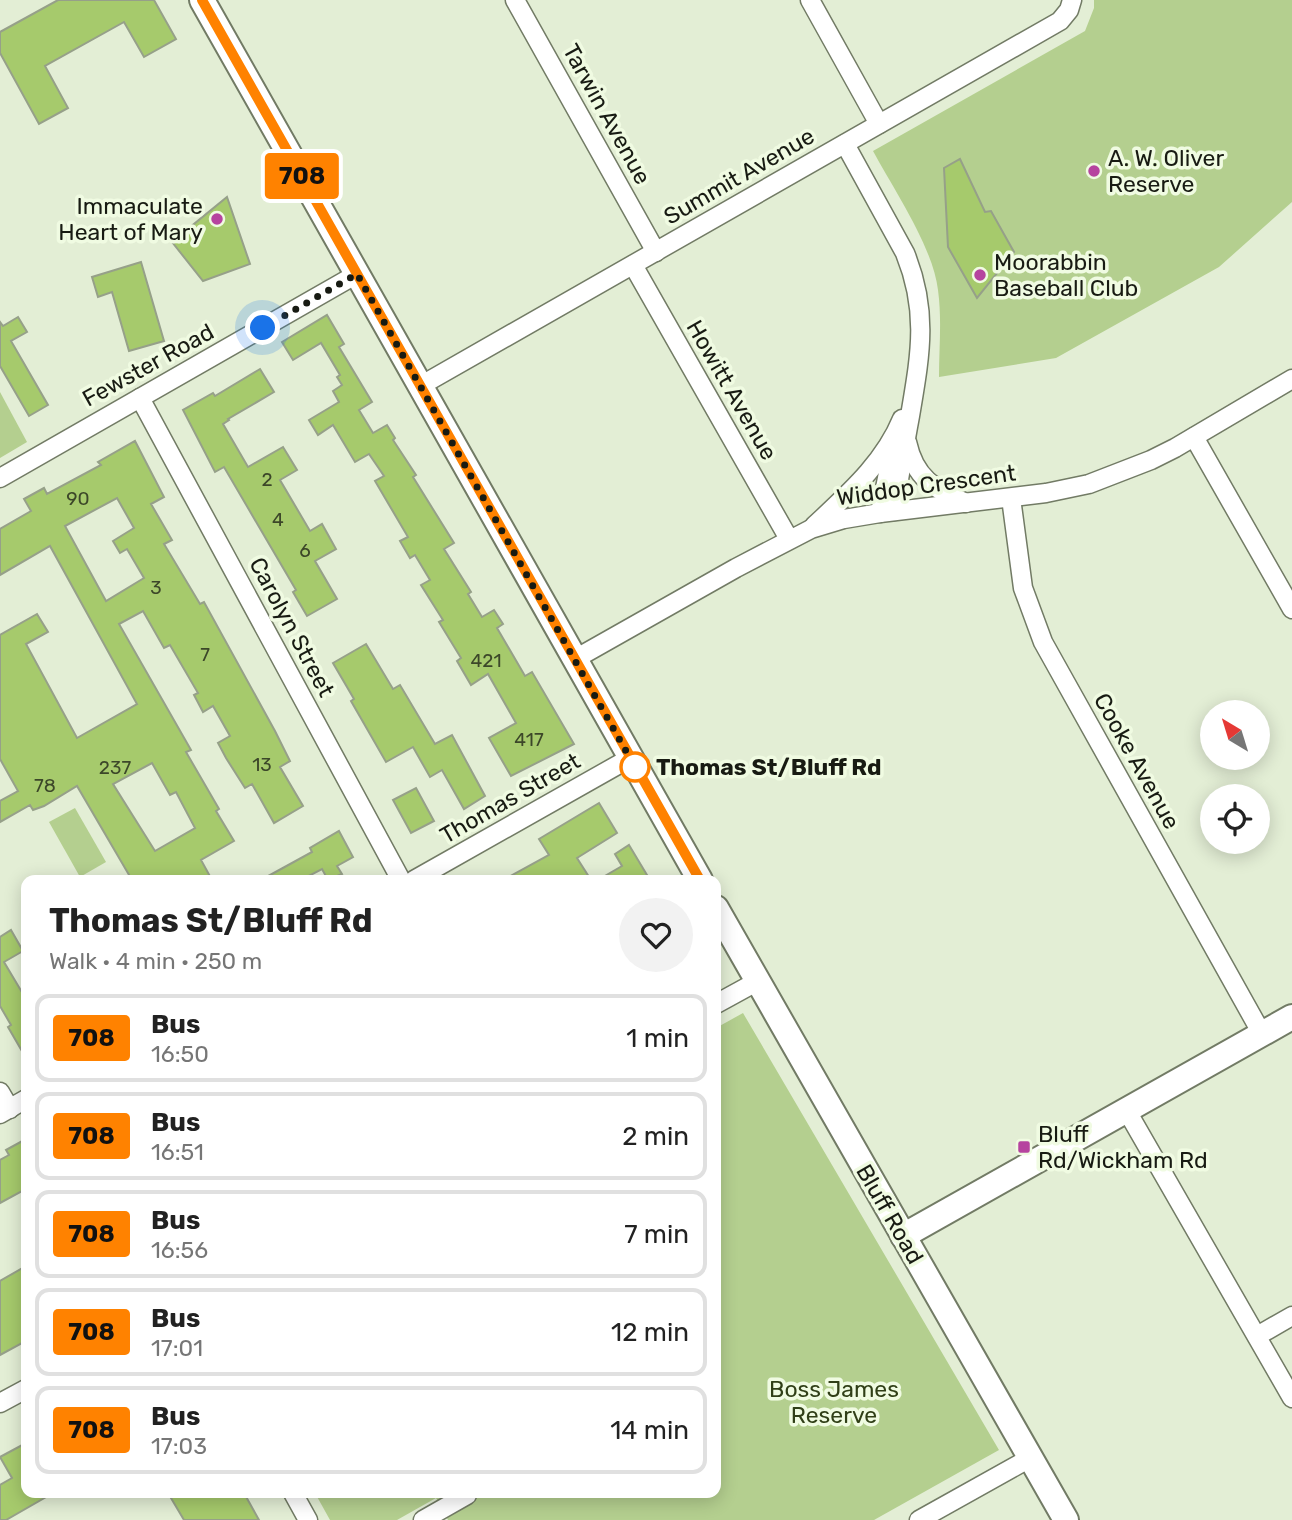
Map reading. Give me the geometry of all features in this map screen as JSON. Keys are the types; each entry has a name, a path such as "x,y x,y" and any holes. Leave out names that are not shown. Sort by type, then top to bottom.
{"main road":[{"path":"202,0 697,875"},
{"name":"Bluff Road","path":"721,917 1066,1520"},
{"path":"903,1236 1292,1017"}],"street":[{"name":"Tarwin Avenue","path":"515,0 656,251"},
{"path":"810,0 879,124"},
{"name":"Summit Avenue","path":"420,386 1060,21 1066,16 1072,0"},
{"path":"845,144 895,233 913,272 922,325 918,373 901,437 887,512"},
{"name":"Howitt Avenue","path":"633,265 789,539"},
{"name":"Fewster Road","path":"0,478 357,274"},
{"name":"Widdop Crescent","path":"575,659 811,528 887,512 1011,498 1089,484 1151,460 1292,379"},
{"name":"Carolyn Street","path":"140,398 398,875"},
{"path":"1194,436 1292,608"},
{"path":"901,437 913,462 927,482 966,503"},
{"path":"811,528 856,486 901,437"},
{"name":"Cooke Avenue","path":"1011,498 1023,588 1043,642 1262,1034"},
{"name":"Thomas Street","path":"423,875 630,758"},
{"path":"721,1001 758,981"},
{"path":"0,1092 5,1112 21,1102"},
{"path":"1127,1111 1292,1398"},
{"path":"1257,1336 1292,1316"},
{"path":"0,1403 21,1392"},
{"path":"919,1520 1030,1458"},
{"path":"296,1498 308,1520"},
{"path":"423,1520 462,1498"}],"green space":[{"path":"1094,0 1292,0 1292,202 1219,267 1056,358 939,377 940,312 935,273 912,219 873,151 1085,31 1094,8"},
{"path":"0,392 27,442 0,458"},
{"path":"75,808 106,862 79,875 49,822"},
{"name":"Boss James Reserve","path":"743,1013 999,1450 874,1520 448,1520 436,1498 721,1498 721,1025"},
{"name":"Boss James Reserve","path":"318,1498 436,1498 397,1520 330,1520"}],"building":[{"path":"58,0 154,0 176,39 144,57 124,22 45,66 68,108 39,124 0,53 0,32"},
{"name":"Moorabbin Baseball Club","path":"960,159 985,212 991,211 1014,252 977,298 948,247 944,168"},
{"name":"Immaculate Heart of Mary","path":"227,197 250,264 203,281 172,242"},
{"path":"141,262 164,341 129,351 112,292 98,297 92,277"},
{"path":"327,315 344,344 339,347 372,402 359,410 373,433 387,425 395,438 393,440 416,475 413,477 454,543 444,549 471,592 468,594 482,617 494,610 503,624 497,628 525,676 532,672 574,744 511,776 489,738 516,723 488,674 471,685 457,661 461,658 439,622 443,620 421,585 430,580 415,555 410,558 400,541 408,537 375,481 384,476 369,454 355,462 333,425 318,435 309,420 339,402 333,391 342,385 337,377 340,375 321,343 293,360 282,342"},
{"path":"18,317 27,332 11,341 48,405 29,416 0,366 0,322 3,326"},
{"path":"260,369 274,392 223,424 248,467 283,447 297,470 280,480 310,531 322,524 336,549 315,561 337,599 307,616 293,592 296,590 224,467 215,472 183,410 213,393 215,396"},
{"path":"135,441 164,497 151,504 172,540 164,544 200,604 204,602 275,731 290,761 280,767 303,806 274,823 252,784 245,788 226,758 218,743 230,736 213,706 203,712 194,695 198,693 170,645 164,648 143,611 119,624 191,750 186,752 234,841 201,860 209,875 129,875 77,786 44,806 33,810 30,805 0,822 0,801 18,791 0,759 0,635 37,614 48,632 26,644 77,738 137,704 50,546 0,575 0,529 31,511 24,499 44,488 47,494 101,465 98,462","holes":["117,498 134,528 113,541 120,553 127,549 144,578 106,601 65,526","152,763 170,795 176,792 195,828 155,851 113,784"]},
{"path":"366,644 393,689 400,685 435,744 452,735 485,796 464,809 442,770 430,777 413,747 386,762 333,663"},
{"path":"416,788 434,821 411,833 393,800"},
{"path":"599,803 617,833 577,858 588,875 512,875 549,855 539,839"},
{"path":"339,831 353,857 337,866 342,874 340,875 325,875 322,869 311,875 270,875 312,852 310,848"},
{"path":"629,845 647,875 607,875 622,866 615,854"},
{"path":"11,930 21,948 21,952 4,962 21,991 21,1049 0,1006 0,937"},
{"path":"21,1142 21,1192 0,1203 0,1160 9,1155 6,1150"},
{"path":"21,1269 21,1344 0,1355 0,1281"},
{"path":"21,1446 21,1498 44,1498 6,1520 0,1520 0,1485 12,1478 0,1457"},
{"path":"171,1498 247,1498 259,1520 184,1520"}],"bus line":[{"name":"708","path":"202,0 697,875"}],"place":[{"name":"A. W. Oliver Reserve","path":"1094,171"},
{"name":"Immaculate Heart of Mary","path":"217,219"},
{"name":"Moorabbin Baseball Club","path":"980,275"},
{"name":"Thomas St/Bluff Rd","path":"635,767"},
{"name":"Bluff Rd/Wickham Rd","path":"1024,1147"}],"route":[{"path":"263,328 357,274 635,767"}]}
